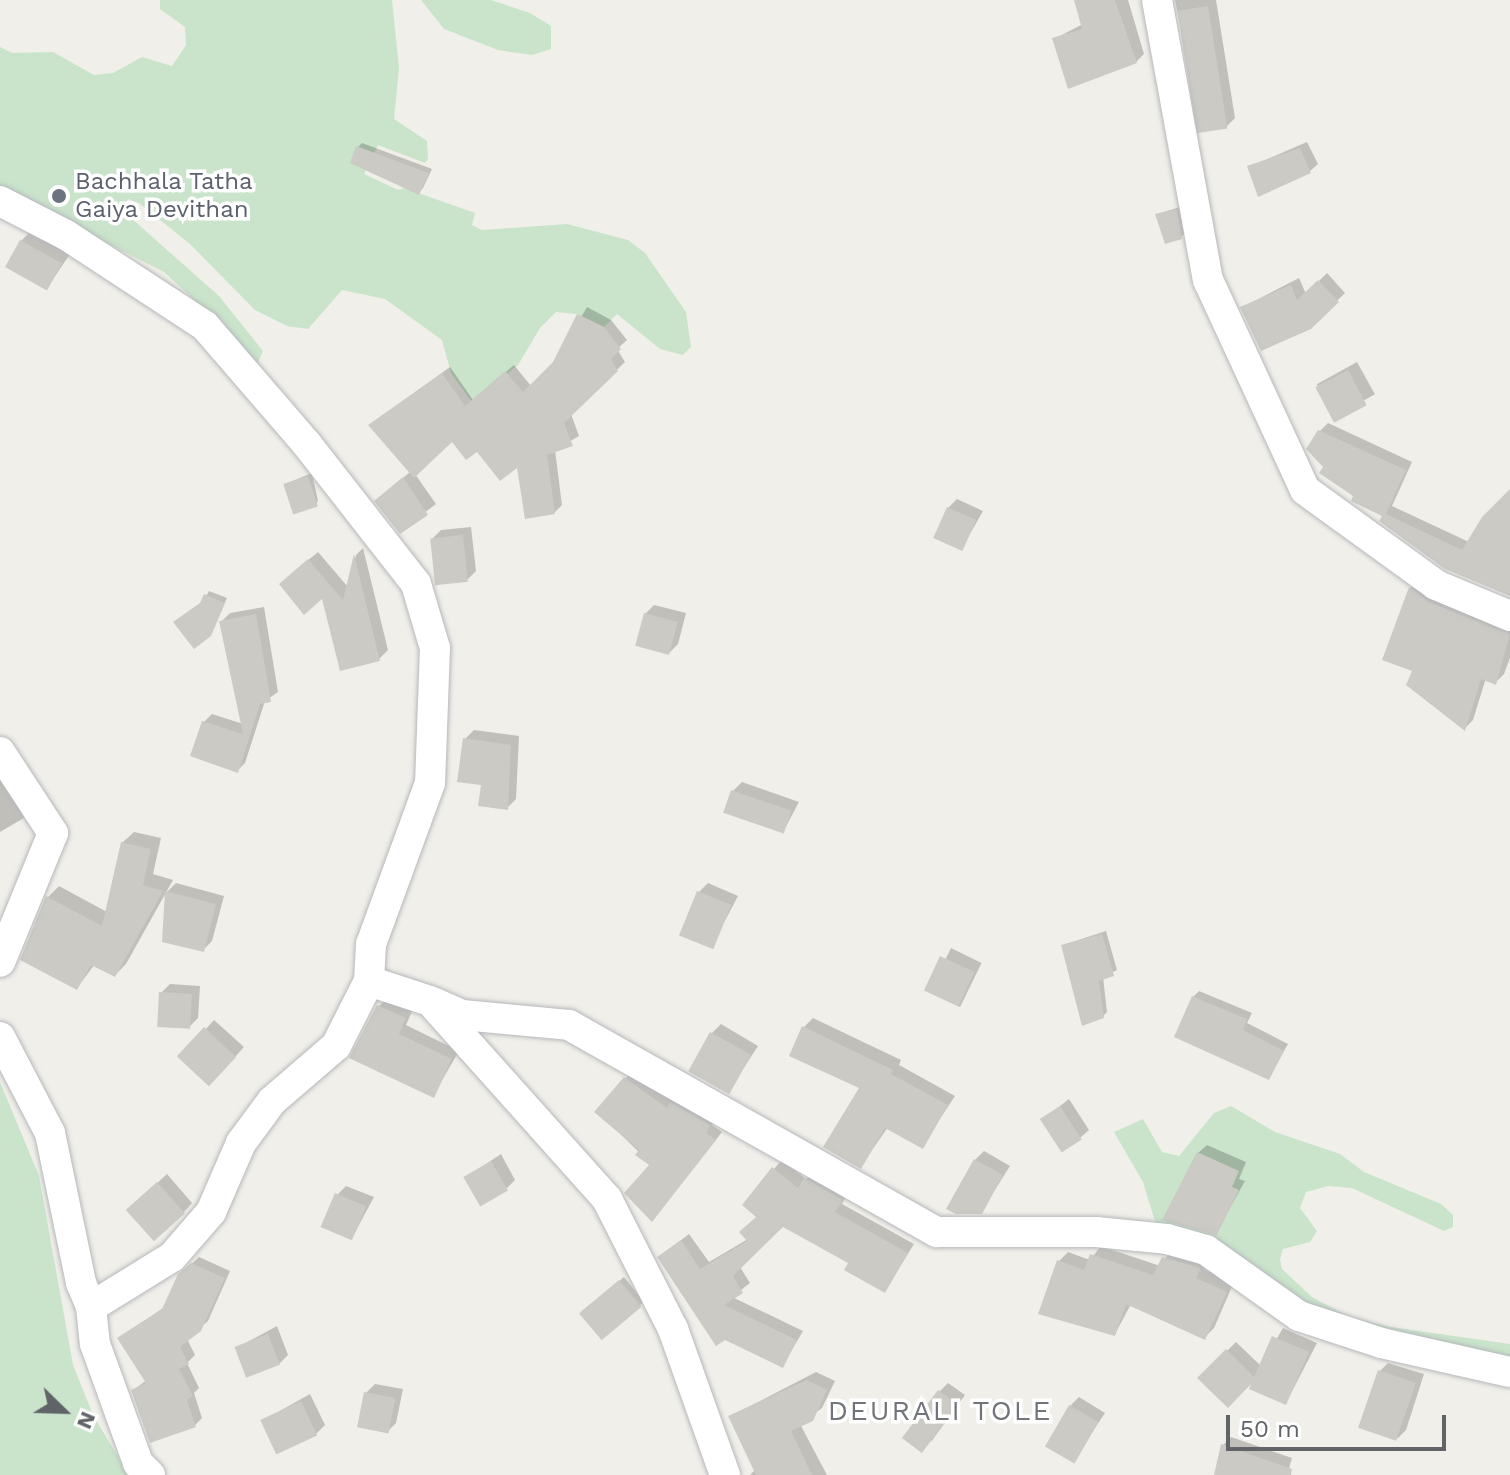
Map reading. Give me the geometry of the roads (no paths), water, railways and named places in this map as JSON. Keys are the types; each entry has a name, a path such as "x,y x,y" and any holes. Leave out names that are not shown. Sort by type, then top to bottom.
{"street":[{"path":"1157,0 1208,280 1305,490 1436,585 1510,616"},
{"path":"0,201 66,235 205,326 306,443 416,584 435,648 430,783 371,944 369,981 336,1046 272,1101 241,1143 211,1212 172,1257 91,1307"},
{"path":"0,752 53,833 0,962"},
{"path":"369,981 406,989 462,1015 569,1025 937,1232 1096,1232 1167,1239 1206,1250 1299,1316 1381,1343 1510,1372"},
{"path":"430,1001 607,1199 673,1329 725,1475"},
{"path":"0,1037 50,1133 81,1283 91,1307 95,1344 138,1463 150,1475"}],"place":[{"name":"Bachhala Tatha Gaiya Devithan","path":"59,196"}],"district":[{"name":"DEURALI TOLE","path":"940,1411"}]}
